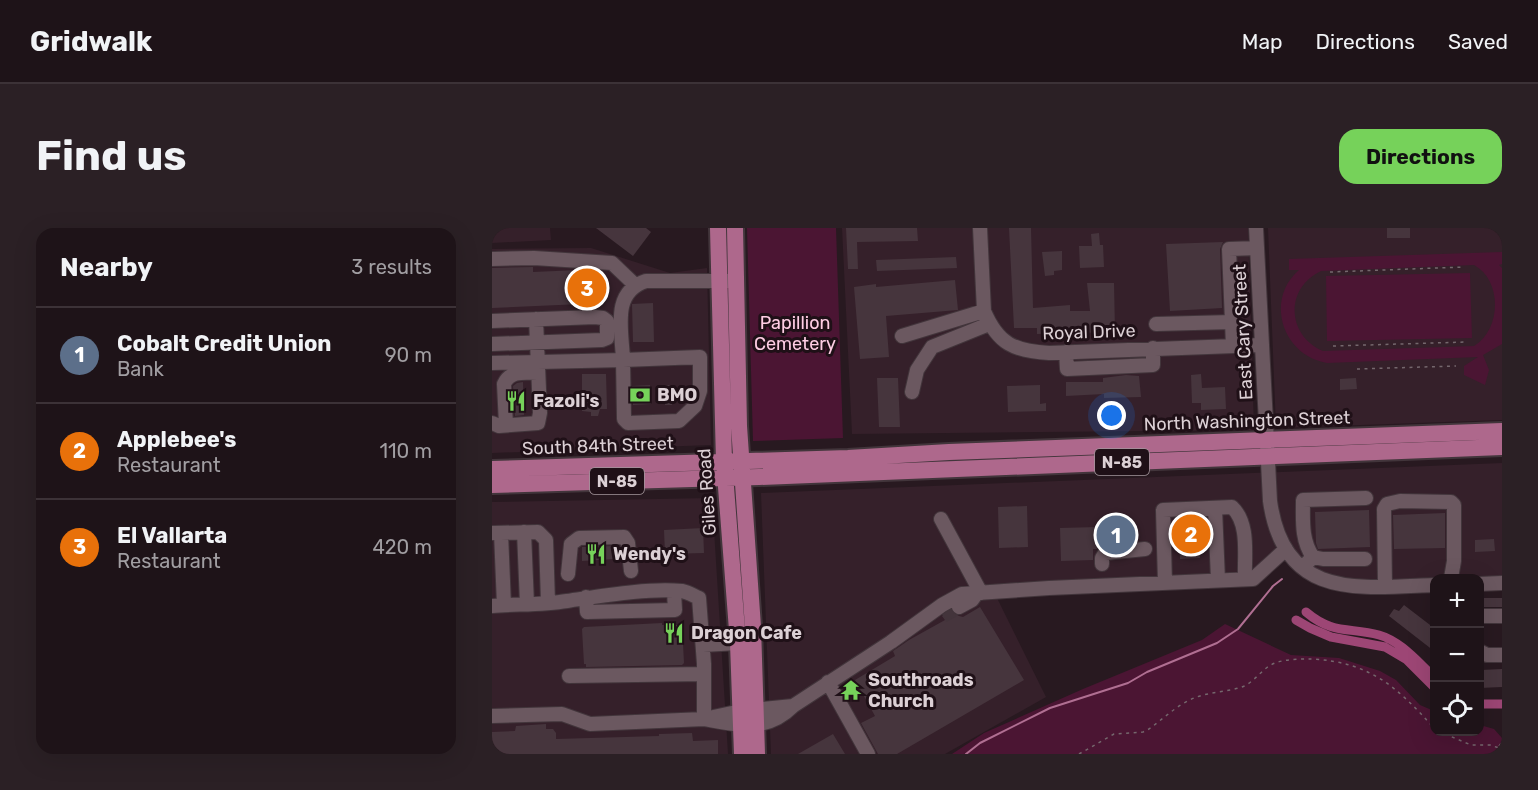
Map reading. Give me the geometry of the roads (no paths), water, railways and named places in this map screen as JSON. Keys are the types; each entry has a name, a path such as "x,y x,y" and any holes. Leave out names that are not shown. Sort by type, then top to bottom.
{"main road":[{"name":"Giles Road","path":"718,228 728,281 738,385 753,627 748,718 742,754"},
{"name":"Giles Road","path":"735,228 728,281 725,470 738,643 748,718 757,754"},
{"name":"North Washington Street","path":"743,478 1267,448 1502,431"},
{"name":"North Washington Street","path":"742,460 848,458 949,452 1502,447"},
{"name":"South 84th Street","path":"492,485 725,470 742,460"},
{"name":"South 84th Street","path":"492,468 725,470 743,478"}],"street":[{"path":"980,228 987,317"},
{"name":"East Cary Street","path":"1256,228 1271,512 1279,538 1286,549 1308,562 1316,576 1337,584 1357,588 1430,585"},
{"path":"1233,346 1229,249 1257,248"},
{"path":"492,259 534,258 612,263 634,284"},
{"path":"492,363 537,367 623,360 700,357 700,391 695,406 679,421 628,423 624,419 623,360 621,307 626,293 634,284 646,281 728,281"},
{"path":"902,336 987,317"},
{"path":"912,392 917,370 932,347 987,317"},
{"name":"Royal Drive","path":"987,317 998,336 1009,345 1029,351 1066,352 1261,345"},
{"path":"492,321 603,318 607,321 608,331 607,338 602,340 492,344"},
{"path":"536,319 536,342 537,367 538,423 499,424 506,379 513,374 537,367"},
{"path":"1156,324 1232,322"},
{"path":"1365,559 1323,559 1308,562 1308,549 1304,534 1304,500 1366,498"},
{"path":"1385,587 1384,509 1387,504 1400,501 1451,502 1454,505 1452,574"},
{"path":"1165,583 1162,510 1232,507 1239,514 1243,523 1245,579"},
{"path":"1215,508 1218,580"},
{"path":"941,519 979,593"},
{"path":"524,532 527,604"},
{"path":"548,602 546,540 538,532 497,533 498,605 527,604 548,602 586,597 685,591 699,598 703,645 704,719"},
{"path":"568,574 571,544 579,538 587,537 624,537 628,543 630,571"},
{"path":"1102,564 1103,555 1109,552 1145,549"},
{"path":"492,716 562,714 590,724 782,717 793,706 828,682 962,594 1253,579 1286,549"},
{"path":"1484,584 1502,583"},
{"path":"959,607 979,593"},
{"path":"1484,616 1502,615"},
{"path":"925,618 936,619 943,616"},
{"path":"703,645 738,643"},
{"path":"1484,654 1502,655"},
{"path":"569,676 704,674"},
{"path":"828,682 868,754"}],"waterway":[{"path":"966,754 980,743 1050,708 1128,683 1147,672 1217,643 1238,629 1273,586 1282,579"},
{"path":"1306,612 1333,627 1387,638 1430,673"},
{"path":"1296,620 1331,637 1385,647 1407,660 1430,683"},
{"path":"1484,704 1502,704"}],"tunnel":[{"path":"943,616 959,607"}],"place":[{"name":"El Vallarta","path":"587,288"},
{"name":"BMO","path":"640,395"},
{"name":"Fazoli's","path":"516,401"},
{"name":"Applebee's","path":"1191,534"},
{"name":"Cobalt Credit Union","path":"1116,535"},
{"name":"Wendy's","path":"596,554"},
{"name":"Dragon Cafe","path":"674,633"},
{"name":"Southroads Church","path":"851,690"}],"park label":[{"name":"Papillion Cemetery","path":"795,334"}]}
